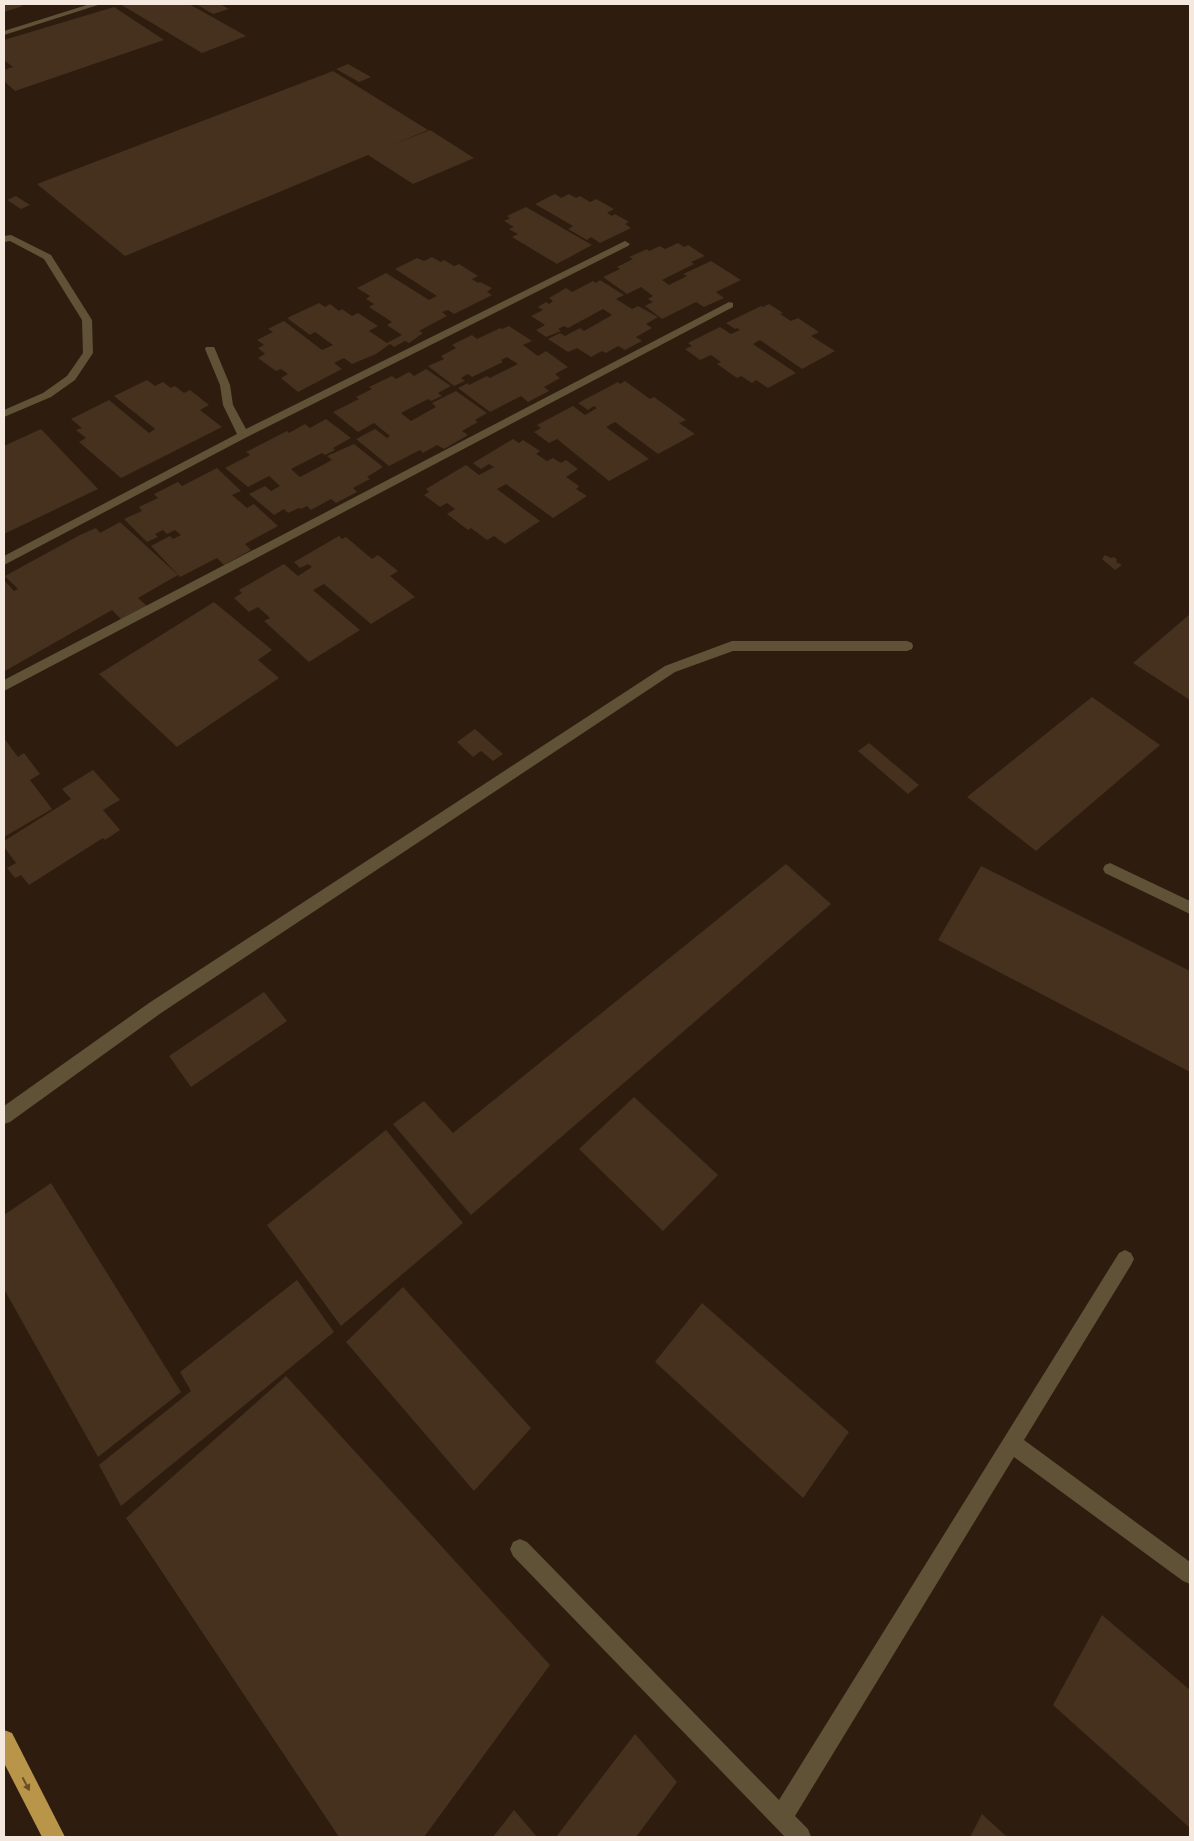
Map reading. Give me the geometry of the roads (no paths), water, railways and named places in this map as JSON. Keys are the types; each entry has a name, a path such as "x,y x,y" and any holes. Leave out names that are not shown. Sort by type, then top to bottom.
{"highway":[{"path":"4,1740 54,1837"}],"street":[{"path":"4,33 97,4"},
{"path":"4,239 11,238 48,257 87,320 88,353 71,378 46,395 4,414"},
{"path":"4,561 243,435 625,244"},
{"path":"4,686 729,305"},
{"path":"210,349 225,385 228,405 243,435"},
{"path":"4,1116 154,1008 670,669 732,646 907,646"},
{"path":"1110,870 1190,908"},
{"path":"781,1818 1125,1259"},
{"path":"1012,1443 1190,1574"},
{"path":"520,1550 800,1837"}]}
